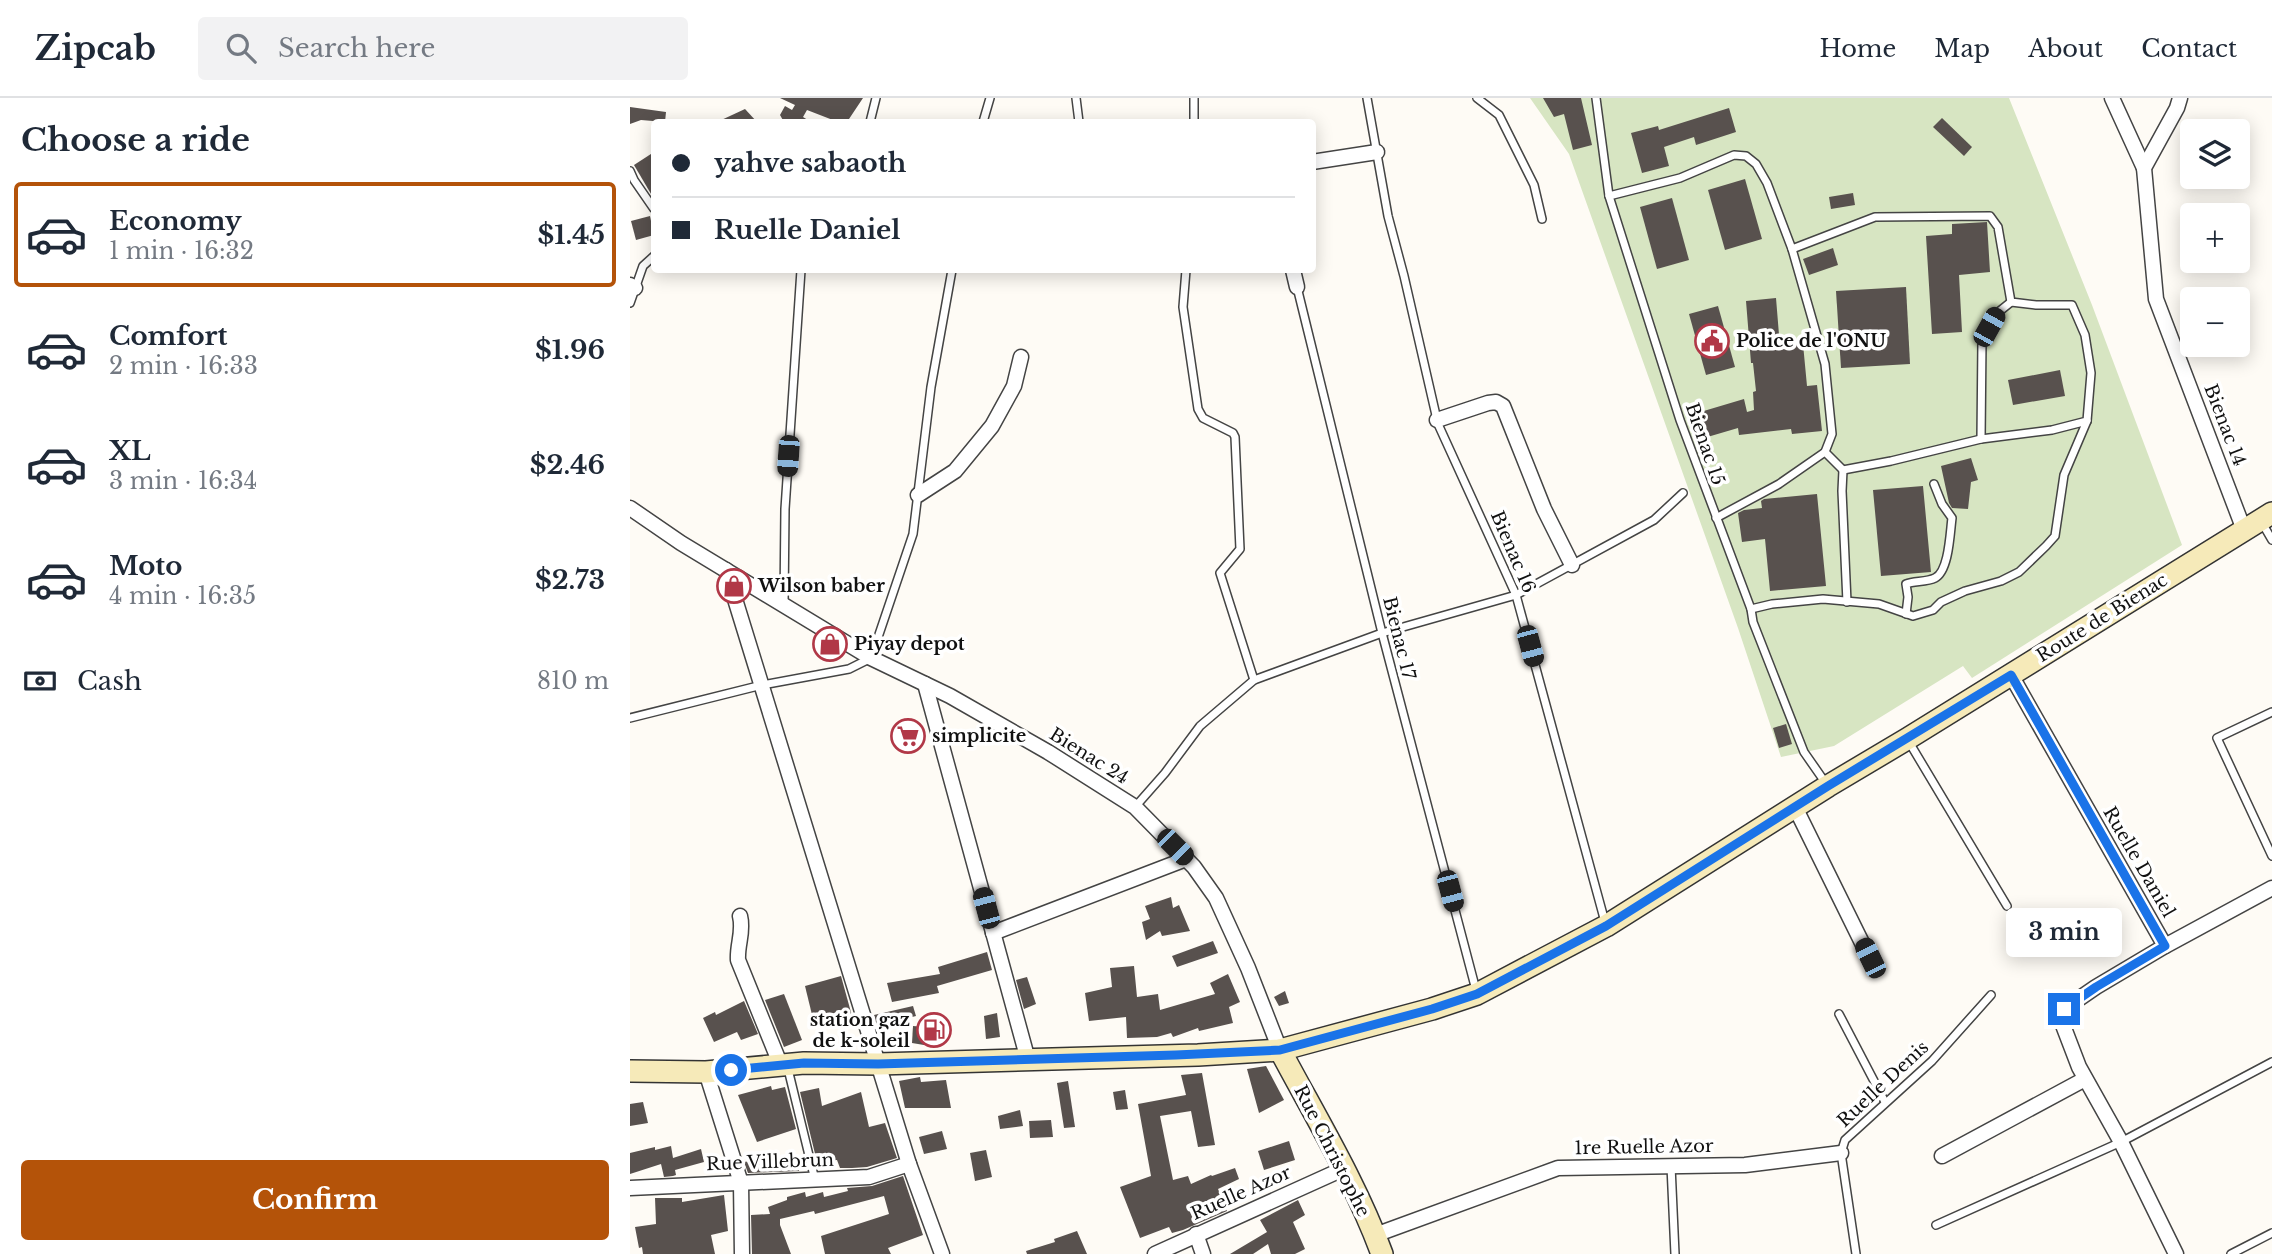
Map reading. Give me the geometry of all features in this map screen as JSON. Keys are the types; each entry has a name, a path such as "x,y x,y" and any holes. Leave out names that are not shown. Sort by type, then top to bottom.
{"main road":[{"name":"Route de Bienac","path":"630,1071 706,1072 784,1065 1198,1055 1280,1050 1432,1009 1477,994 1606,926 2259,521"},
{"name":"Rue Christophe","path":"1280,1050 1343,1169 1378,1244"}],"street":[{"name":"Bienac 14","path":"2112,98 2144,168 2156,299 2259,521"},
{"path":"2144,168 2180,98"},
{"path":"1316,161 1377,152"},
{"path":"1294,273 1297,287"},
{"path":"918,495 955,471 992,426 1014,386 1021,357"},
{"path":"1437,420 1488,403 1496,402 1503,406 1544,509 1572,565"},
{"name":"Bienac 24","path":"630,508 870,658 950,696 1048,752 1135,807 1186,859 1216,898 1248,968 1280,1050"},
{"path":"726,570 909,1164 942,1254"},
{"name":"Ruelle Daniel","path":"2011,675 2165,946 2064,1009 2061,1020 2085,1079 2121,1142 2176,1254"},
{"path":"925,684 1028,1059"},
{"path":"1796,807 1870,958"},
{"path":"993,933 1186,859"},
{"path":"2165,946 2272,888"},
{"path":"740,916 743,927 737,948 738,960 784,1065"},
{"path":"706,1072 741,1183 742,1254"},
{"path":"1942,1156 2085,1079"},
{"name":"1re Ruelle Azor","path":"1378,1244 1558,1168 1745,1166 1841,1153"},
{"name":"Rue Villebrun","path":"630,1188 869,1177 909,1164"},
{"name":"Ruelle Azor","path":"1155,1254 1343,1169"},
{"path":"1196,1234 1203,1254"}],"lane":[{"path":"871,119 876,98"},
{"path":"984,119 990,98"},
{"path":"1076,98 1079,119"},
{"path":"1194,98 1194,119"},
{"name":"Bienac 16","path":"1367,98 1388,216 1437,420 1516,595 1606,926"},
{"path":"1477,98 1499,115 1534,185 1542,219"},
{"name":"Bienac 15","path":"1596,98 1609,196 1680,420 1804,752 1828,786"},
{"path":"1609,196 1680,178 1734,155 1746,156 1756,164 1767,183 1792,249 1825,365 1832,434 1825,452 1779,484 1716,518"},
{"path":"630,171 651,205"},
{"path":"1792,249 1875,217 1990,216 1998,227 2011,302"},
{"path":"630,303 633,287 643,266 651,259"},
{"path":"783,605 785,509 802,273"},
{"path":"630,718 762,685 849,669 870,658 913,534 931,387 951,273"},
{"path":"1186,273 1183,307 1198,409 1203,418 1233,433 1235,437 1240,549 1220,573 1254,680"},
{"name":"Bienac 17","path":"1297,287 1382,633 1477,994"},
{"path":"1751,609 1798,600 1823,599 1879,604 1913,616 1927,612 1941,602 1965,592 2001,581 2019,572 2054,536 2064,475 2087,421 2091,373 2085,335 2072,305 2011,302 1996,314 1982,340 1981,439"},
{"path":"1843,470 1981,439 2052,430 2087,421"},
{"path":"1825,452 1843,470 1847,602"},
{"path":"1906,614 1906,584 1934,579 1943,569 1947,555 1951,518 1934,484"},
{"path":"1135,807 1165,773 1200,726 1254,680 1382,633 1516,595 1654,520 1682,493"},
{"path":"2259,521 2272,540"},
{"path":"2272,712 2217,738 2272,856"},
{"path":"1908,739 2007,906"},
{"name":"Ruelle Denis","path":"1856,1254 1841,1153 1845,1140 1932,1061 1991,995"},
{"path":"1839,1014 1885,1102"},
{"path":"1936,1225 2121,1142 2272,1062"},
{"path":"784,1065 815,1180"},
{"path":"1671,1166 1675,1254"},
{"path":"2231,1254 2272,1233"}],"green space":[{"path":"1530,98 2009,98 2092,305 2182,545 1972,678 1963,666 1834,746 1781,757 1738,628 1569,154"}],"building":[{"path":"780,98 863,98 849,119 830,119 807,110 803,117 806,119 782,119 780,115 785,106 792,110 795,105"},
{"path":"1543,98 1581,98 1592,145 1573,150 1564,114 1554,117"},
{"path":"630,107 666,112 665,119 641,120 630,124"},
{"path":"1729,108 1736,132 1696,145 1694,137 1664,147 1669,166 1642,173 1631,133 1658,126 1659,130"},
{"path":"745,109 754,119 723,119"},
{"path":"1942,118 1972,147 1964,156 1933,127"},
{"path":"651,154 651,194 634,165"},
{"path":"1745,179 1762,239 1725,250 1708,190"},
{"path":"1853,193 1855,205 1831,209 1829,197"},
{"path":"1672,198 1689,260 1657,269 1640,207"},
{"path":"650,216 651,236 636,240 631,221"},
{"path":"1987,222 1990,272 1959,275 1962,332 1932,334 1926,236 1952,234 1952,224"},
{"path":"1833,248 1838,265 1809,275 1803,259"},
{"path":"1906,287 1910,364 1841,368 1836,291"},
{"path":"1776,298 1780,347 1803,344 1807,386 1817,385 1822,431 1792,434 1791,429 1739,435 1738,428 1704,438 1697,413 1744,399 1747,412 1754,410 1753,392 1756,391 1746,301"},
{"name":"Police de l'ONU","path":"1718,306 1735,367 1706,375 1689,314"},
{"path":"2060,370 2065,396 2013,405 2008,380"},
{"path":"1971,458 1978,480 1971,482 1968,509 1952,508 1941,466"},
{"path":"1923,486 1931,572 1881,576 1873,490"},
{"path":"1817,494 1826,586 1770,591 1765,539 1742,542 1738,513 1762,508 1761,501 1764,499"},
{"path":"1786,724 1792,744 1779,748 1773,728"},
{"path":"1171,897 1173,908 1179,905 1190,931 1162,936 1160,931 1146,940 1142,922 1150,919 1145,906"},
{"path":"1213,941 1218,953 1177,967 1172,956"},
{"path":"987,952 992,970 937,986 939,993 892,1002 887,983 940,974 938,967"},
{"path":"1134,966 1137,997 1158,994 1160,1010 1215,994 1210,983 1228,974 1240,1002 1229,1007 1233,1023 1199,1031 1198,1028 1173,1037 1171,1033 1157,1037 1127,1038 1126,1017 1089,1021 1085,993 1112,987 1110,968"},
{"path":"841,976 852,1016 814,1023 805,986"},
{"path":"1027,977 1036,1004 1024,1009 1016,980"},
{"path":"1285,991 1289,1003 1279,1006 1274,997"},
{"path":"784,994 802,1040 784,1047 765,1000"},
{"path":"744,1001 758,1034 741,1040 737,1032 714,1042 703,1018 715,1012 716,1015"},
{"path":"913,1006 916,1016 877,1026 874,1015"},
{"path":"997,1013 1000,1037 986,1039 984,1016"},
{"path":"913,1026 926,1027 924,1045 912,1043"},
{"path":"1266,1066 1284,1100 1259,1113 1247,1069"},
{"path":"1202,1073 1215,1145 1198,1147 1191,1111 1160,1116 1173,1180 1188,1176 1191,1184 1235,1168 1239,1179 1218,1189 1227,1211 1183,1230 1172,1233 1169,1227 1140,1238 1120,1187 1151,1176 1138,1104 1186,1095 1181,1075"},
{"path":"920,1077 921,1082 946,1080 951,1108 905,1108 899,1081"},
{"path":"1068,1081 1075,1127 1064,1128 1057,1083"},
{"path":"771,1086 772,1090 785,1087 796,1129 757,1142 738,1095"},
{"path":"819,1088 822,1106 861,1092 869,1127 885,1123 897,1158 867,1167 852,1168 840,1168 837,1160 817,1162 800,1092"},
{"path":"1125,1090 1128,1109 1116,1110 1113,1092"},
{"path":"643,1102 648,1123 630,1126 630,1104"},
{"path":"1020,1110 1023,1126 1000,1129 998,1116"},
{"path":"1051,1120 1053,1137 1030,1138 1029,1121"},
{"path":"942,1131 947,1149 924,1154 919,1137"},
{"path":"1289,1141 1295,1160 1264,1170 1258,1151"},
{"path":"671,1146 673,1158 701,1149 704,1162 675,1170 676,1175 673,1176 664,1177 661,1164 630,1174 630,1153"},
{"path":"986,1150 992,1177 975,1181 970,1153"},
{"path":"797,1155 799,1171 748,1173 744,1162"},
{"path":"903,1176 923,1235 888,1248 891,1254 825,1254 821,1236 889,1214 884,1196 815,1214 814,1211 780,1219 791,1254 752,1254 751,1215 770,1214 768,1207 787,1200 787,1197 805,1192 806,1197 823,1192 824,1197 848,1191 847,1188 872,1186"},
{"path":"724,1195 728,1231 711,1235 715,1254 643,1254 642,1247 639,1248 635,1227 656,1224 655,1198 682,1198 682,1202"},
{"path":"1298,1200 1305,1215 1293,1222 1305,1249 1295,1254 1271,1254 1268,1244 1253,1254 1230,1254 1267,1232 1260,1220"},
{"path":"1077,1231 1087,1254 1027,1254 1026,1251 1055,1242 1054,1239"}],"place":[{"name":"Police de l'ONU","path":"1712,341"},
{"name":"Wilson baber","path":"734,586"},
{"name":"Piyay depot","path":"830,644"},
{"name":"simplicite","path":"908,736"},
{"name":"station gaz de k-soleil","path":"934,1030"}],"route":[{"path":"731,1070 804,1063 878,1064 1198,1055 1280,1050 1432,1009 1477,994 1606,926 2011,675 2165,946 2064,1009"}]}
